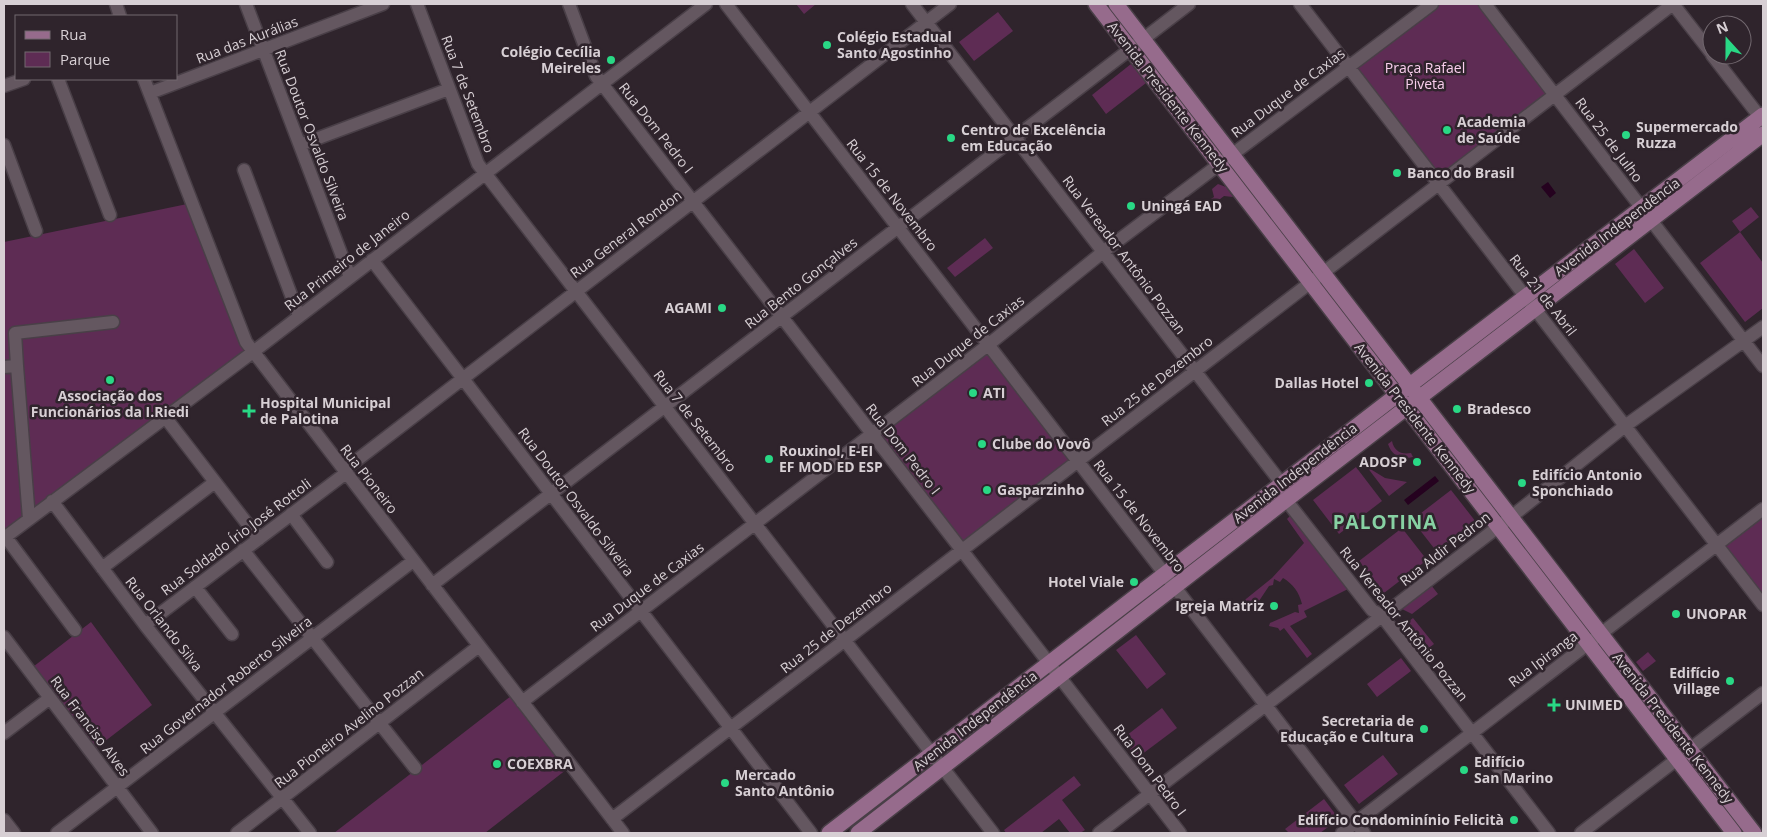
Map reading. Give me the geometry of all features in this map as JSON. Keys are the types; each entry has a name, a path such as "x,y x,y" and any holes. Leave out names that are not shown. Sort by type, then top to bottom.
{"main road":[{"name":"Avenida Presidente Kennedy","path":"1096,4 1734,833"},
{"name":"Avenida Presidente Kennedy","path":"1116,4 1754,833"},
{"name":"Avenida Independência","path":"858,833 1535,309 1762,118"},
{"name":"Avenida Independência","path":"829,833 1526,297 1763,134"},
{"path":"1356,341 1368,331"},
{"path":"1466,343 1476,355"},
{"path":"1342,438 1352,450"},
{"path":"1450,463 1461,453"}],"street":[{"name":"Rua Doutor Osvaldo Silveira","path":"246,4 350,277"},
{"name":"Rua das Aurálias","path":"150,93 263,50 350,10 383,4"},
{"name":"Rua 7 de Setembro","path":"417,4 478,164 993,833"},
{"name":"Rua Dom Pedro I","path":"568,4 599,80 1180,833"},
{"name":"Rua Primeiro de Janeiro","path":"5,537 253,352 485,173 599,80 706,4"},
{"name":"Rua 15 de Novembro","path":"726,4 1364,833"},
{"name":"Rua Vereador Antônio Pozzan","path":"912,4 1282,484 1286,500 1372,610 1382,616 1549,833"},
{"name":"Rua General Rondon","path":"344,471 462,378 950,4"},
{"name":"Rua Bento Gonçalves","path":"432,585 1189,4"},
{"name":"Rua 21 de Abril","path":"1300,4 1763,605"},
{"name":"Rua Duque de Caxias","path":"522,702 988,345 1103,252 1432,4"},
{"name":"Rua 25 de Julho","path":"1485,4 1763,366"},
{"path":"1673,4 1702,42"},
{"name":"Rua 25 de Dezembro","path":"612,819 1673,4"},
{"path":"1720,65 1762,118"},
{"path":"4,86 21,80"},
{"path":"58,80 110,215"},
{"name":"Rua Pioneiro","path":"144,80 244,338 623,833"},
{"path":"300,145 449,89"},
{"path":"4,145 36,231"},
{"path":"244,170 299,316"},
{"name":"Rua Doutor Osvaldo Silveira","path":"372,260 811,833"},
{"path":"29,519 15,333 113,322"},
{"name":"Rua Aldir Pedron","path":"1099,833 1511,517 1625,426 1763,327"},
{"path":"4,367 17,366"},
{"path":"165,417 259,539"},
{"name":"Rua Soldado Írio José Rottoli","path":"145,625 259,539 344,471"},
{"path":"102,568 215,482"},
{"name":"Rua Orlando Silva","path":"52,501 145,625 310,833"},
{"name":"Rua Ipiranga","path":"1342,833 1763,510"},
{"path":"291,514 327,562"},
{"path":"5,537 75,630"},
{"path":"243,550 415,768"},
{"name":"Rua Governador Roberto Silveira","path":"57,833 413,561"},
{"path":"196,587 232,634"},
{"name":"Rua Franciso Alves","path":"4,637 152,833"},
{"name":"Rua Pioneiro Avelino Pozzan","path":"237,833 479,646"},
{"path":"1581,833 1763,693"},
{"path":"4,733 50,698"},
{"path":"4,820 14,833"}],"green space":[{"path":"796,4 816,4 804,14"},
{"name":"Praça Rafael Piveta","path":"1432,4 1485,4 1554,94 1439,184 1348,67"},
{"path":"998,12 1013,31 974,61 959,42"},
{"path":"1131,64 1146,83 1106,114 1092,95"},
{"path":"1218,184 1226,187 1233,197 1224,196 1215,203 1211,199 1214,197 1212,189"},
{"name":"Associação dos Funcionários da I.Riedi","path":"192,203 253,352 4,538 4,242"},
{"path":"1751,207 1759,217 1740,232 1732,221"},
{"path":"1740,232 1763,263 1763,308 1745,322 1700,263"},
{"path":"985,238 993,248 955,277 947,268"},
{"path":"1634,249 1664,288 1645,303 1615,264"},
{"path":"988,345 1078,461 962,550 872,434"},
{"path":"1392,441 1398,452 1411,453 1413,457 1397,456 1392,452 1388,444"},
{"path":"1356,467 1382,501 1339,534 1313,500"},
{"path":"1367,467 1385,478 1407,482 1389,496"},
{"path":"1451,490 1476,522 1437,552 1412,520"},
{"path":"1763,509 1763,605 1717,545"},
{"path":"1291,515 1348,589 1304,611 1307,617 1290,626 1312,654 1307,658 1284,628 1280,631 1278,628 1269,626 1270,623 1295,612 1299,613 1298,605 1302,604 1301,600 1290,583 1283,578 1280,582 1274,579 1273,585 1269,586 1257,604 1246,608 1241,603 1272,578 1304,543 1287,519"},
{"path":"1402,528 1427,560 1384,593 1359,561"},
{"path":"1431,585 1438,594 1412,614 1400,608"},
{"path":"1413,618 1434,644 1420,655 1400,628"},
{"path":"91,622 152,705 91,752 29,670"},
{"path":"1136,635 1166,674 1147,689 1116,650"},
{"path":"1648,652 1656,661 1643,671 1636,662"},
{"path":"1401,658 1411,671 1377,697 1367,684"},
{"name":"COEXBRA","path":"515,693 571,766 485,833 334,833"},
{"path":"1162,708 1177,728 1137,758 1122,739"},
{"path":"1383,755 1398,774 1359,804 1344,785"},
{"path":"1074,776 1081,785 1062,800 1085,830 1080,833 1070,833 1059,819 1041,833 1006,833 1004,830"},
{"path":"1324,799 1339,819 1320,833 1289,833 1285,829"}],"shaded area":[{"path":"1548,182 1556,193 1550,198 1541,187"},
{"path":"1435,476 1439,481 1408,505 1404,500"}],"place":[{"name":"Colégio Estadual Santo Agostinho","path":"827,45"},
{"name":"Colégio Cecília Meireles","path":"611,60"},
{"name":"Academia de Saúde","path":"1447,130"},
{"name":"Supermercado Ruzza","path":"1626,135"},
{"name":"Centro de Excelência em Educação","path":"951,138"},
{"name":"Banco do Brasil","path":"1397,173"},
{"name":"Uningá EAD","path":"1131,206"},
{"name":"AGAMI","path":"722,308"},
{"name":"Associação dos Funcionários da I.Riedi","path":"110,380"},
{"name":"Dallas Hotel","path":"1369,383"},
{"name":"ATI","path":"973,393"},
{"name":"Bradesco","path":"1457,409"},
{"name":"Hospital Municipal de Palotina","path":"249,411"},
{"name":"Clube do Vovô","path":"982,444"},
{"name":"Rouxinol, E-EI EF MOD ED ESP","path":"769,459"},
{"name":"ADOSP","path":"1417,462"},
{"name":"Edifício Antonio Sponchiado","path":"1522,483"},
{"name":"Gasparzinho","path":"987,490"},
{"name":"Hotel Viale","path":"1134,582"},
{"name":"Igreja Matriz","path":"1274,606"},
{"name":"UNOPAR","path":"1676,614"},
{"name":"Edifício Village","path":"1730,681"},
{"name":"UNIMED","path":"1554,705"},
{"name":"Secretaria de Educação e Cultura","path":"1424,729"},
{"name":"COEXBRA","path":"497,764"},
{"name":"Edifício San Marino","path":"1464,770"},
{"name":"Mercado Santo Antônio","path":"725,783"},
{"name":"Edifício Condominínio Felicità","path":"1514,820"}],"district":[{"name":"PALOTINA","path":"1385,522"}]}
